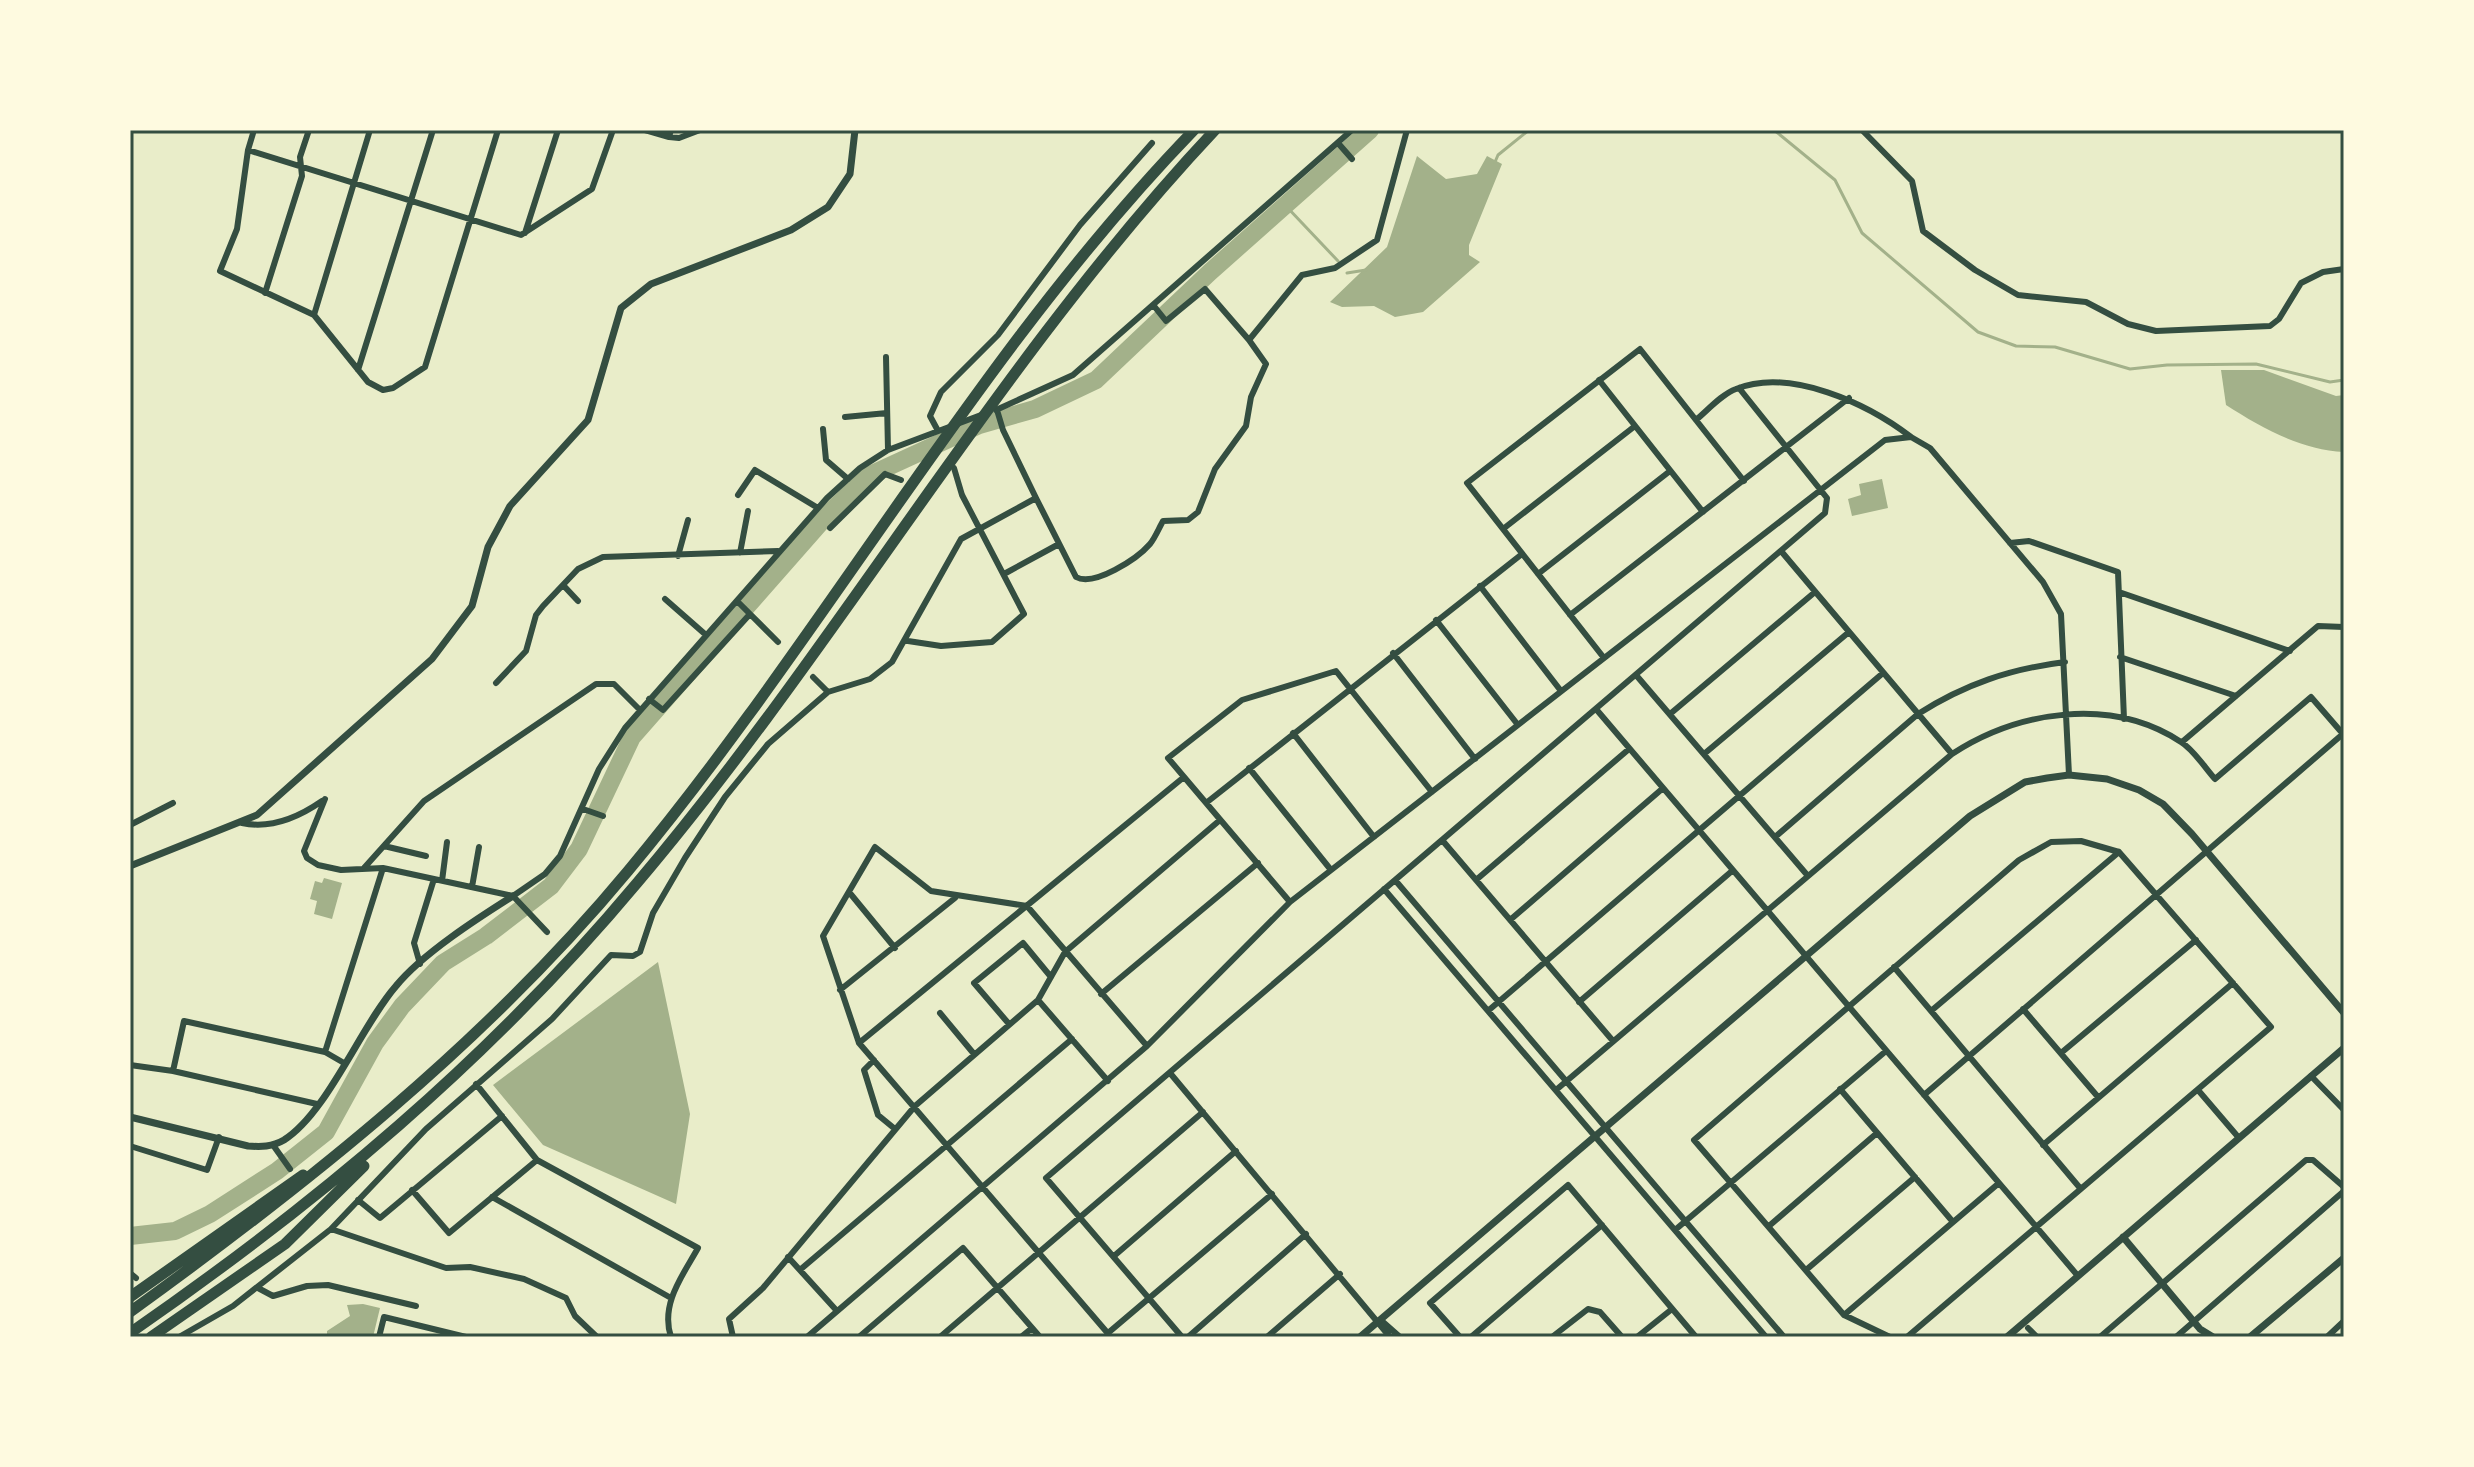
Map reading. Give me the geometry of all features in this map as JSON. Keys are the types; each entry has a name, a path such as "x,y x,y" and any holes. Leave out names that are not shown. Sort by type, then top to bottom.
{"highway":[{"path":"130,1312 254,1221 373,1126 552,956 626,873 713,765 972,403 1079,262 1194,130"},
{"path":"151,1337 285,1244 578,952 715,787 994,397 1137,215 1215,130"},
{"path":"130,1333 335,1182 433,1097"},
{"path":"130,1297 373,1126"}],"street":[{"path":"254,130 248,150 237,229 220,271 314,315 368,382 383,390 393,388 425,367 498,130"},
{"path":"265,293 302,176 300,157 309,130"},
{"path":"314,315 370,130"},
{"path":"358,370 433,130"},
{"path":"525,233 558,130"},
{"path":"248,150 521,235 592,189 613,130"},
{"path":"645,130 670,133 679,138 700,130"},
{"path":"130,866 242,823 282,795 432,659 457,630 472,606 488,547 510,506 588,420 615,319 628,299 651,284 791,230 828,207 850,174 855,130"},
{"path":"130,1117 248,1146 273,1145 285,1139 317,1104 393,989 478,918 515,897 552,867 569,843 599,769 640,710 778,551 848,479 874,457 888,450 937,429 998,412 1073,375 1352,130"},
{"path":"1249,340 1302,275 1335,268 1377,240 1407,130"},
{"path":"1862,130 1912,181 1923,231 2004,288 2031,298 2086,302 2128,324 2156,331 2261,328 2279,319 2301,283 2323,272 2344,269"},
{"path":"937,429 930,416 941,392 998,335 1080,225 1152,143"},
{"path":"1338,143 1352,159"},
{"path":"998,412 1003,430 1076,577 1089,581 1101,578 1150,545 1163,521 1188,520 1198,512 1215,469 1246,426 1251,397 1266,364 1205,289 1166,321 1154,306"},
{"path":"1604,658 1467,483 1640,349 1744,481"},
{"path":"886,357 888,450"},
{"path":"1599,380 1703,512"},
{"path":"1696,420 1739,388 1780,383 1849,398 1930,448 2010,543 2057,605 2064,633 2069,775"},
{"path":"1306,1234 1185,1337 1046,1178 1825,513 1827,498 1739,388"},
{"path":"1570,615 1849,398"},
{"path":"845,417 887,413"},
{"path":"1503,529 1635,426"},
{"path":"823,429 826,460 848,479"},
{"path":"807,1337 1147,1046 1290,902 1819,489 1885,440 1911,437"},
{"path":"874,457 885,474 901,480"},
{"path":"908,641 941,646 980,644 999,638 1024,614 962,495 954,468"},
{"path":"738,495 755,470 818,508"},
{"path":"1538,574 1670,471"},
{"path":"830,528 885,474"},
{"path":"176,1336 258,1288 331,1229 476,1084 552,1019 611,955 633,956 640,952 653,913 725,797 781,731 828,692 870,679 892,662 908,641 961,539 1036,498"},
{"path":"740,553 748,511"},
{"path":"678,556 688,520"},
{"path":"2010,543 2029,541 2118,572 2124,719"},
{"path":"1004,574 1059,544"},
{"path":"496,683 526,651 536,615 578,569 603,557 778,551"},
{"path":"1781,551 1952,754"},
{"path":"1206,803 1522,554"},
{"path":"563,585 578,601"},
{"path":"1480,586 1561,691"},
{"path":"1670,714 1815,592"},
{"path":"2119,592 2290,651"},
{"path":"665,599 706,635"},
{"path":"737,601 778,642"},
{"path":"649,699 663,710 750,614"},
{"path":"1436,620 1518,725"},
{"path":"2182,742 2318,626 2344,627"},
{"path":"1704,754 1849,632"},
{"path":"1393,653 1475,759"},
{"path":"2120,657 2236,696"},
{"path":"1775,837 1918,714 1968,685 1996,675 2065,662"},
{"path":"1290,902 1168,758 1242,700 1336,671 1432,792"},
{"path":"1489,1010 1883,673"},
{"path":"1636,675 1808,876"},
{"path":"813,677 828,692"},
{"path":"364,868 424,801 596,684 614,684 640,710"},
{"path":"1556,1090 1952,754 2011,723 2067,714 2124,719 2182,742 2215,779 2311,697 2344,734 1924,1095"},
{"path":"1596,709 2078,1276"},
{"path":"1293,733 1374,837"},
{"path":"1476,880 1629,749"},
{"path":"1249,768 1331,870"},
{"path":"1360,1337 1805,956 1992,800 2025,782 2069,775 2107,779 2139,790 2163,804 2344,1013"},
{"path":"859,1043 1184,777"},
{"path":"1510,920 1662,789"},
{"path":"242,823 258,827 302,814 325,799 305,844 307,858 318,865 341,870 383,868 515,897 536,925 547,932"},
{"path":"130,825 173,803"},
{"path":"583,809 603,816"},
{"path":"733,1337 729,1319 763,1288 915,1106 1038,1000 1065,952 1220,820"},
{"path":"1442,840 1613,1041"},
{"path":"1890,1337 1844,1315 1694,1140 2035,849 2051,842 2081,841 2119,852 2271,1027 1907,1337"},
{"path":"420,965 414,943 438,880 447,842"},
{"path":"384,846 426,856"},
{"path":"472,887 479,847"},
{"path":"1147,1046 1027,906 955,898 931,891 875,847 823,936 859,1043 1109,1335 1197,1255 1272,1194"},
{"path":"1931,1011 2119,852"},
{"path":"1101,994 1258,863"},
{"path":"325,1052 383,868"},
{"path":"1579,1002 1732,871"},
{"path":"1395,880 1784,1337"},
{"path":"1384,889 1766,1337"},
{"path":"849,892 895,948"},
{"path":"840,990 955,898"},
{"path":"2061,1053 2196,940"},
{"path":"1009,1024 974,983 1023,943 1051,977"},
{"path":"1894,967 2080,1188"},
{"path":"2043,1145 2233,983"},
{"path":"1038,1000 1108,1081"},
{"path":"2023,1009 2098,1097"},
{"path":"940,1013 974,1054"},
{"path":"173,1071 184,1021 325,1052 344,1063"},
{"path":"801,1269 1072,1039"},
{"path":"2007,1337 2344,1048"},
{"path":"1675,1230 1886,1051"},
{"path":"874,1060 864,1070 878,1115 895,1129"},
{"path":"130,1065 173,1071 317,1104"},
{"path":"1170,1073 1380,1320 1400,1337"},
{"path":"2311,1076 2344,1110"},
{"path":"476,1084 537,1160 698,1248 671,1298 668,1316 671,1337"},
{"path":"1840,1089 1953,1222"},
{"path":"2198,1090 2239,1138"},
{"path":"940,1337 1203,1112"},
{"path":"358,1200 380,1218 502,1116"},
{"path":"1769,1226 1877,1133"},
{"path":"130,1146 207,1170 219,1137"},
{"path":"273,1145 289,1169"},
{"path":"1114,1256 1236,1151"},
{"path":"412,1190 449,1233 537,1160"},
{"path":"2100,1337 2306,1160 2316,1162 2344,1189 2176,1337"},
{"path":"1806,1270 1915,1177"},
{"path":"1844,1315 1999,1183"},
{"path":"1460,1337 1430,1303 1568,1185 1696,1337"},
{"path":"492,1197 671,1298"},
{"path":"1471,1337 1602,1225"},
{"path":"331,1229 446,1268 470,1267 524,1279 566,1298 575,1316 597,1337"},
{"path":"2123,1237 2194,1322 2213,1337"},
{"path":"859,1337 963,1248 1040,1337"},
{"path":"788,1257 837,1311"},
{"path":"2250,1337 2343,1258"},
{"path":"1267,1337 1340,1274"},
{"path":"258,1288 273,1296 307,1286 328,1285 416,1306"},
{"path":"1552,1337 1583,1311 1594,1309 1622,1337"},
{"path":"1637,1337 1672,1309"},
{"path":"379,1337 384,1317 466,1337"},
{"path":"1380,1320 1390,1337"},
{"path":"2327,1337 2344,1321"},
{"path":"1021,1337 1032,1328"},
{"path":"2028,1328 2037,1337"}],"shaded area":[{"path":"1417,156 1446,179 1477,174 1487,156 1502,164 1469,245 1469,255 1480,262 1423,312 1395,317 1374,306 1342,307 1330,302 1387,247"},
{"path":"2221,370 2264,370 2336,396 2344,395 2344,452 2297,442 2226,405"},
{"path":"1882,479 1888,508 1852,516 1848,499 1861,495 1859,484"},
{"path":"324,878 342,883 332,919 314,914 317,901 310,899 315,881 322,883"},
{"path":"658,962 690,1114 676,1204 543,1145 493,1085"},
{"path":"363,1304 380,1308 373,1337 327,1337 327,1331 350,1316 347,1305"}],"waterway":[{"path":"130,1236 175,1231 210,1214 277,1171 326,1132 375,1043 402,1006 443,963 486,936 551,886 579,849 632,737 828,514 868,476 979,425 1035,409 1096,380 1210,272 1370,130"},
{"path":"1495,162 1498,155 1529,130"},
{"path":"1774,130 1835,180 1862,233 1978,332 2016,346 2055,347 2130,369 2167,365 2256,364 2330,382 2344,380"},
{"path":"1285,205 1338,261"},
{"path":"1347,273 1366,270"}]}
